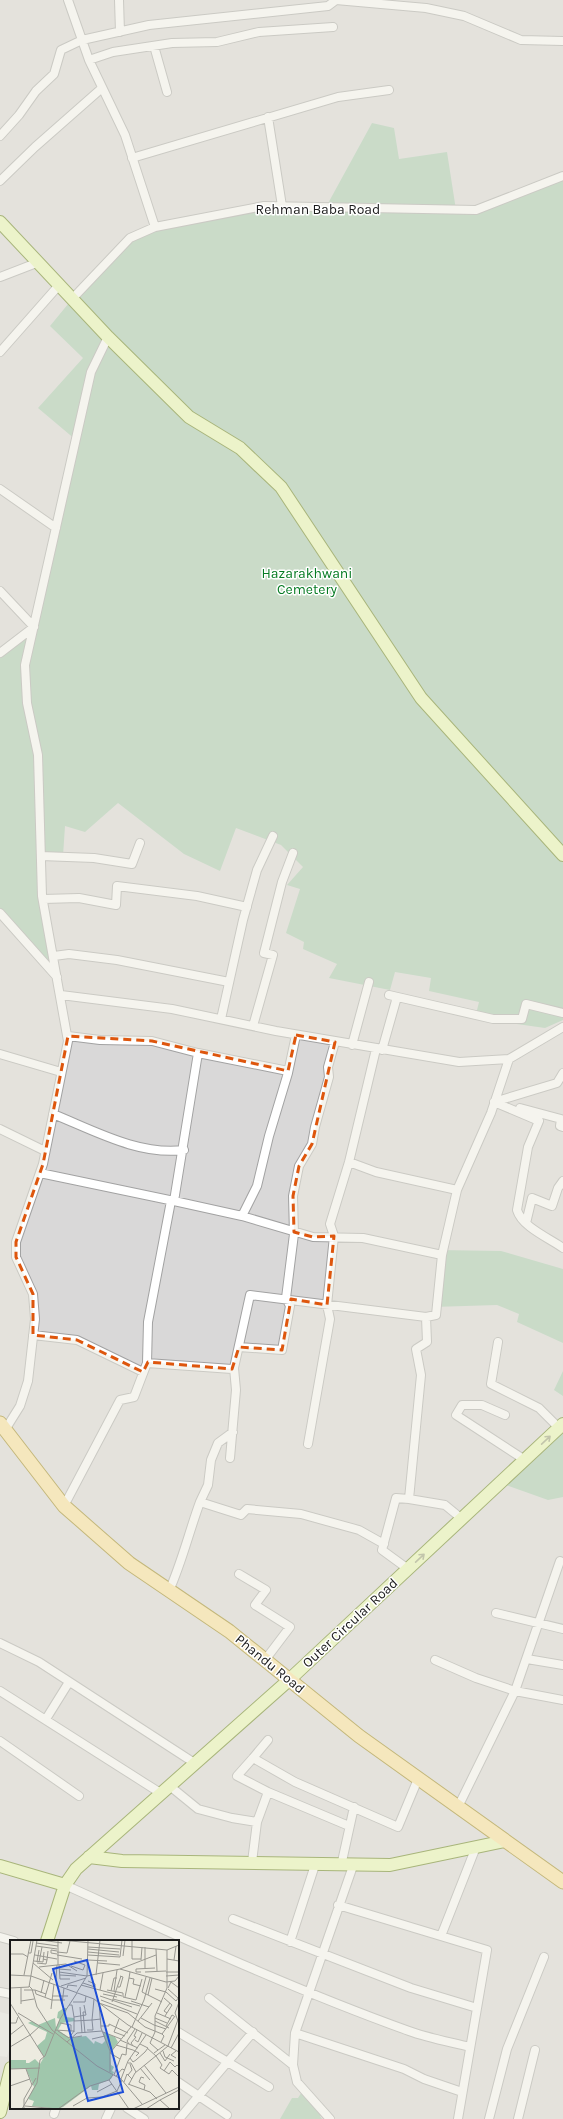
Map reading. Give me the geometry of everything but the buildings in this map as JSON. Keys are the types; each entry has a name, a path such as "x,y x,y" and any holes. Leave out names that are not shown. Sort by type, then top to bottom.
{"main road":[{"path":"0,222 60,284 108,337 189,417 240,448 281,487 421,698 563,855"},
{"name":"Outer Circular Road","path":"47,1940 65,1884 76,1869 289,1680 561,1426"},
{"name":"Phandu Road","path":"2,1428 64,1506 129,1563 229,1631 359,1736 563,1882"},
{"path":"89,1857 122,1861 252,1862 347,1866 390,1865 505,1841"},
{"path":"0,1866 65,1884"},
{"path":"0,2112 10,2072"}],"street":[{"path":"68,0 89,60 125,135 155,227"},
{"path":"119,0 120,32"},
{"path":"0,136 19,115 36,91 54,74 61,50 82,40 165,23 189,22 231,15 328,6 336,0 426,8 464,16 521,40 563,41"},
{"path":"89,60 113,52 172,43 217,42 259,32 332,27"},
{"path":"154,46 167,92"},
{"path":"0,181 102,88"},
{"path":"132,158 338,97 389,90"},
{"path":"268,117 282,206"},
{"name":"Rehman Baba Road","path":"73,298 130,238 155,227 264,206 476,210 563,176"},
{"path":"0,277 39,262"},
{"path":"0,352 60,284"},
{"path":"2,1428 20,1406 28,1380 35,1319 33,1294 16,1257 16,1242 40,1173 68,1041 58,977 43,899 38,755 27,703 25,665 91,372 108,337"},
{"path":"0,489 56,528"},
{"path":"0,590 34,627"},
{"path":"0,653 34,627"},
{"path":"221,1019 257,870 273,836"},
{"path":"41,856 94,858 132,864 140,843"},
{"path":"253,1026 273,955 264,953 282,882 293,853"},
{"path":"43,899 79,898 116,905 117,886 197,896 247,907"},
{"path":"0,912 58,977"},
{"path":"54,956 69,954 117,960 229,982"},
{"path":"352,1045 369,982"},
{"path":"61,995 172,1009 296,1035 379,1050 459,1062 509,1059 563,1027"},
{"path":"389,995 493,1019 522,1019 526,1004 563,1013"},
{"path":"308,1444 330,1319 327,1305 334,1236 330,1224 349,1162 379,1050 397,997"},
{"path":"242,1216 257,1186 269,1136 288,1071 296,1035"},
{"path":"68,1036 100,1040 152,1041 198,1053 288,1071"},
{"path":"239,1346 282,1350 290,1306 286,1298 294,1232 293,1196 299,1166 312,1144 315,1127 329,1077 328,1067 335,1042"},
{"path":"64,1506 120,1400 134,1397 147,1363 148,1322 184,1150 184,1139 198,1053"},
{"path":"0,1054 61,1072"},
{"path":"230,1458 236,1390 234,1368 250,1295 286,1298 327,1305 426,1317 436,1315 442,1254 457,1190 494,1102 509,1059"},
{"path":"494,1102 557,1083 563,1073"},
{"path":"494,1102 561,1119 560,1126 563,1127"},
{"path":"494,1102 539,1121 528,1147 520,1184 517,1210 519,1217 526,1223 562,1245"},
{"path":"53,1114 134,1146 174,1152 184,1150"},
{"path":"0,1129 45,1151"},
{"path":"349,1162 376,1172 457,1190"},
{"path":"40,1173 242,1216 313,1237 334,1236 363,1238 442,1254"},
{"path":"526,1223 532,1198 552,1206 558,1188 563,1181"},
{"path":"409,1499 421,1375 416,1349 427,1342 426,1317"},
{"path":"33,1335 77,1340 143,1372"},
{"path":"498,1342 491,1384 539,1408 561,1426"},
{"path":"147,1363 234,1368"},
{"path":"505,1415 482,1405 462,1405 456,1415 525,1460"},
{"path":"169,1591 183,1559 187,1538 208,1485 211,1460 218,1443 233,1432"},
{"path":"408,1569 382,1550 396,1498 445,1505 462,1519"},
{"path":"200,1502 241,1515 247,1509 301,1514 359,1530 384,1544"},
{"path":"458,1807 515,1691 540,1624 560,1561"},
{"path":"239,1574 266,1590 255,1605 290,1627 265,1660"},
{"path":"496,1613 563,1629"},
{"path":"0,1643 39,1662 196,1764"},
{"path":"527,1659 563,1665"},
{"path":"436,1660 476,1678 515,1691 563,1700"},
{"path":"46,1719 69,1682"},
{"path":"0,1691 198,1809 232,1818 257,1822"},
{"path":"268,1740 237,1776 268,1792 349,1826"},
{"path":"0,1741 79,1796"},
{"path":"253,1758 295,1782 398,1827 418,1779"},
{"path":"252,1862 257,1822 268,1792"},
{"path":"330,2119 297,2082 294,2065 295,2033 338,1905 347,1866 349,1826 354,1807"},
{"path":"441,1936 476,1847"},
{"path":"290,1942 315,1865"},
{"path":"65,1884 196,1944 308,1991 410,2031 470,2047"},
{"path":"338,1905 487,1950 458,2119"},
{"path":"233,1919 411,1988 477,2008"},
{"path":"0,1937 10,1940"},
{"path":"489,2119 507,2049 544,1957"},
{"path":"0,1992 10,1994"},
{"path":"209,1998 294,2065"},
{"path":"179,2119 253,2032"},
{"path":"179,2033 269,2087"},
{"path":"295,2033 404,2069 424,2080 462,2092"},
{"path":"518,2119 535,2050"},
{"path":"179,2083 227,2115"},
{"path":"106,2119 111,2109"},
{"path":"129,2109 144,2119"}],"highlighted area":[{"path":"296,1035 335,1042 312,1144 299,1166 293,1196 294,1232 313,1237 334,1236 327,1305 291,1299 282,1350 239,1347 232,1369 148,1362 143,1372 77,1340 33,1335 33,1294 16,1257 16,1242 43,1164 68,1036 152,1041 288,1071"}],"shaded area":[{"path":"0,0 563,0 563,2119 0,2119"},
{"path":"0,2012 10,2015 10,2046 7,2057 0,2056"}],"green space":[{"name":"Hazarakhwani Cemetery","path":"372,123 394,128 399,159 447,152 456,210 476,210 563,176 563,1020 545,1028 475,1018 479,1002 429,991 431,978 395,972 390,990 329,978 337,964 303,949 304,942 286,933 300,889 287,885 303,867 281,845 236,828 220,871 184,854 118,803 85,832 65,826 63,856 41,852 42,896 58,977 0,913 0,653 34,627 76,440 38,408 83,358 50,326 73,298 130,238 157,224 264,206 326,207"},
{"path":"438,1250 501,1251 563,1269 563,1343 517,1322 519,1314 497,1305 433,1307"},
{"path":"563,1371 563,1396 554,1390"},
{"path":"563,1424 563,1497 548,1500 500,1483"},
{"path":"303,2090 324,2113 320,2116 322,2119 280,2119 292,2098 298,2098"}]}
